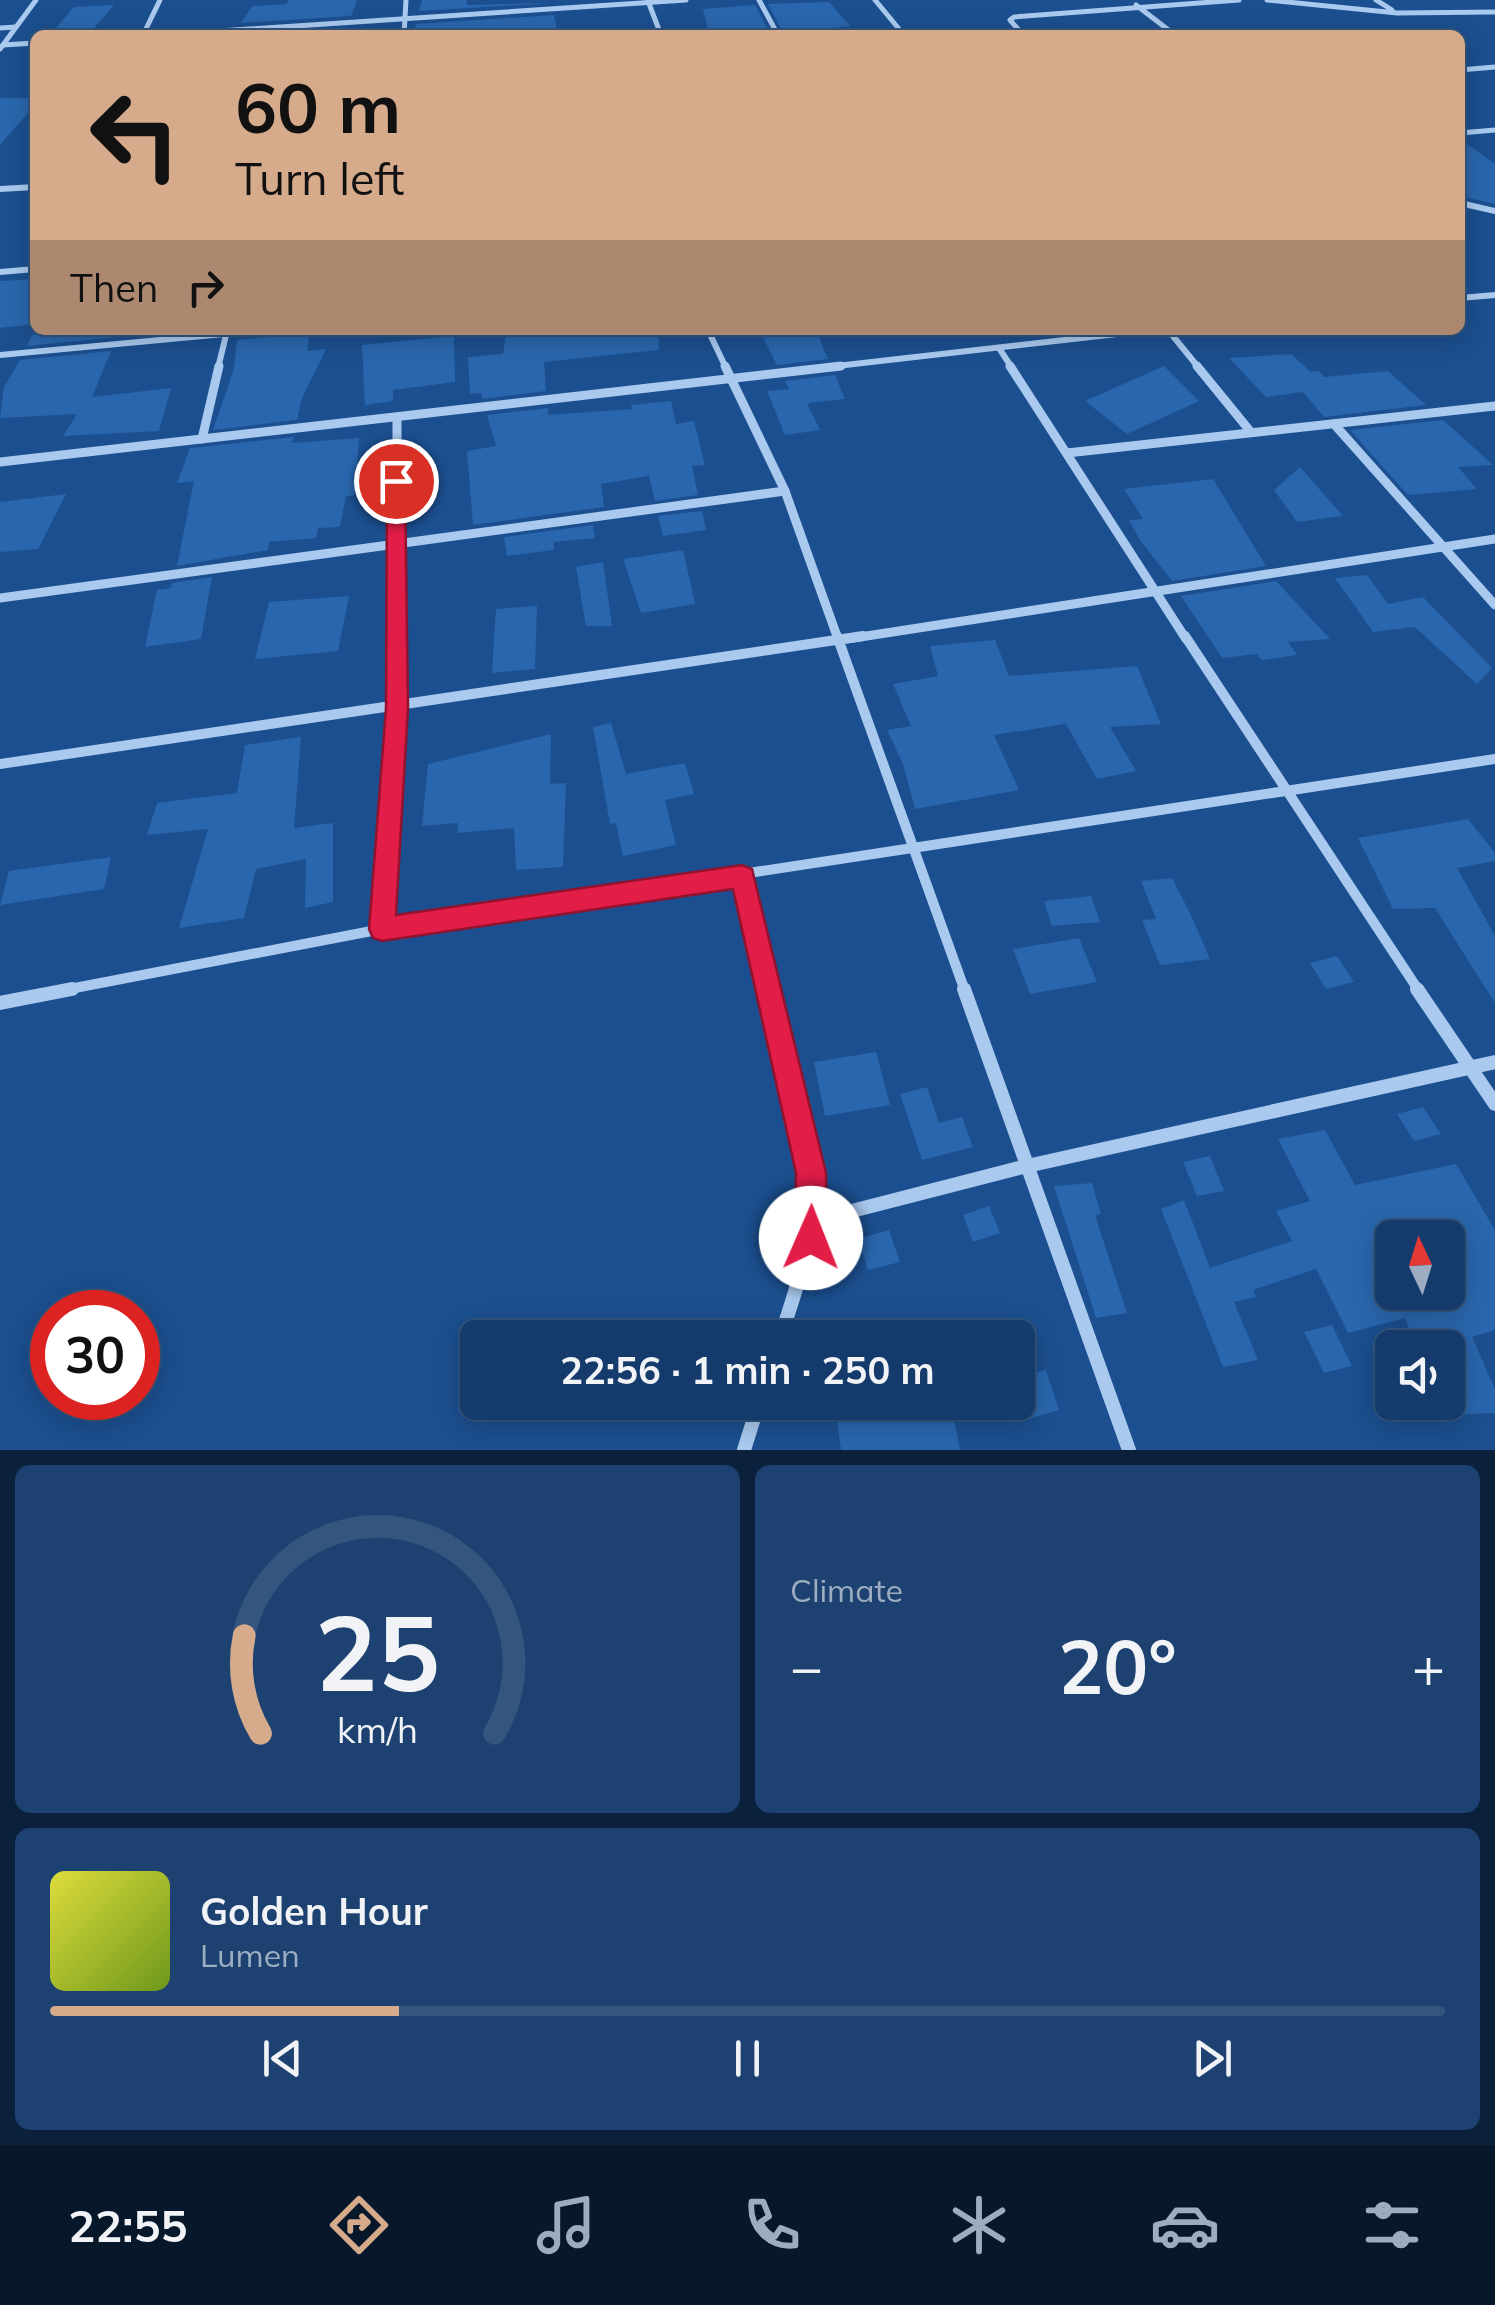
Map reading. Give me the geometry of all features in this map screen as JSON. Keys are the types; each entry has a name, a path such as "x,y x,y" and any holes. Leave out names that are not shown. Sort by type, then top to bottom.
{"street":[{"path":"2,47 36,0"},
{"path":"145,30 160,0"},
{"path":"404,30 406,0"},
{"path":"236,30 686,0"},
{"path":"759,0 775,30"},
{"path":"874,0 900,30"},
{"path":"1130,0 1169,30"},
{"path":"1018,30 1010,20 1014,17 1239,0"},
{"path":"1267,0 1397,14 1495,12"},
{"path":"1376,0 1397,14"},
{"path":"648,1 659,30"},
{"path":"0,28 16,28"},
{"path":"2,47 30,44"},
{"path":"1465,70 1495,67"},
{"path":"1465,133 1495,130"},
{"path":"0,190 30,187"},
{"path":"1465,204 1495,211"},
{"path":"0,272 30,269"},
{"path":"1465,298 1495,296"},
{"path":"0,355 197,335"},
{"path":"202,439 226,335"},
{"path":"710,335 785,491 1129,1450"},
{"path":"0,462 1110,335"},
{"path":"1172,335 1250,432"},
{"path":"999,348 1157,588 1285,794 1495,1104"},
{"path":"1067,453 1495,406"},
{"path":"382,929 397,708 397,417"},
{"path":"1334,424 1495,604"},
{"path":"0,598 785,491"},
{"path":"0,764 397,708 1495,539"},
{"path":"0,1003 382,929 1495,760"},
{"path":"742,876 811,1173 813,1221 807,1261 786,1320"},
{"path":"813,1221 1027,1166 1495,1062"},
{"path":"744,1450 753,1420"}],"building":[{"path":"288,0 357,0 351,16 241,23 252,6 287,4"},
{"path":"422,0 467,0 467,5 552,3 419,11"},
{"path":"829,2 850,26 832,28 834,30 781,30 768,4"},
{"path":"114,5 92,30 54,30 74,7"},
{"path":"755,5 768,30 708,30 703,9"},
{"path":"554,15 557,30 414,30 416,24"},
{"path":"0,98 30,98 30,111 0,145"},
{"path":"1465,143 1495,164 1495,204 1465,197"},
{"path":"30,279 30,325 0,328 0,281"},
{"path":"32,335 118,335 117,337 27,346"},
{"path":"310,335 307,351 326,349 302,398 297,420 213,430 234,369 237,340"},
{"path":"506,335 658,335 659,350 544,362 546,391 483,399 481,393 470,394 468,357 503,354"},
{"path":"762,335 818,335 828,359 777,365"},
{"path":"454,336 455,382 393,390 393,401 365,405 362,345"},
{"path":"111,351 92,397 171,388 159,431 63,436 77,414 0,418 4,387 20,360"},
{"path":"1291,354 1311,372 1319,371 1324,377 1388,371 1426,405 1324,417 1303,392 1266,397 1229,358"},
{"path":"1164,366 1199,401 1127,434 1085,401"},
{"path":"835,375 845,399 807,403 820,430 785,435 767,391 789,389 785,381"},
{"path":"671,401 676,424 694,421 705,465 692,466 698,495 655,501 649,476 601,484 604,507 473,525 467,451 496,446 487,415 548,408 548,415 632,409 631,405"},
{"path":"1443,420 1493,465 1458,467 1477,489 1408,495 1350,430"},
{"path":"294,437 292,443 359,438 355,495 346,496 340,527 318,528 316,538 269,542 268,550 177,566 194,481 177,483 190,448"},
{"path":"1300,467 1343,516 1297,522 1274,490"},
{"path":"1213,479 1266,566 1172,581 1129,520 1143,519 1124,489"},
{"path":"66,494 38,549 0,552 0,502"},
{"path":"702,511 706,530 663,536 658,516"},
{"path":"593,525 595,538 554,542 554,550 507,556 504,537"},
{"path":"683,550 695,604 641,613 623,559"},
{"path":"603,562 612,626 586,626 576,567"},
{"path":"1367,575 1388,604 1423,597 1492,668 1477,684 1415,627 1373,632 1335,578"},
{"path":"212,577 201,639 145,647 157,590 171,588 172,583"},
{"path":"1276,581 1330,639 1288,642 1297,655 1262,660 1257,654 1222,658 1181,596"},
{"path":"349,596 338,651 255,659 269,602"},
{"path":"537,606 535,669 492,673 496,609"},
{"path":"995,640 1009,676 1137,666 1161,724 1110,727 1136,771 1097,779 1066,724 994,735 1019,790 915,809 903,764 887,730 911,726 893,684 938,676 930,646"},
{"path":"611,723 626,774 685,763 694,794 665,800 676,845 623,856 616,823 610,824 593,727"},
{"path":"551,734 550,784 566,783 563,867 516,870 514,828 457,833 458,823 422,826 428,764"},
{"path":"301,737 294,828 333,823 333,902 305,908 306,859 256,869 244,918 179,928 208,829 147,835 157,803 237,793 245,745"},
{"path":"1468,819 1495,853 1495,861 1457,868 1495,936 1495,1003 1435,908 1393,909 1358,838"},
{"path":"111,857 104,889 0,905 9,871"},
{"path":"1172,878 1210,959 1160,965 1142,920 1156,919 1141,881"},
{"path":"1091,896 1100,922 1052,926 1044,901"},
{"path":"1079,938 1097,982 1030,994 1013,949"},
{"path":"1337,956 1354,982 1326,989 1310,963"},
{"path":"876,1052 890,1105 825,1116 814,1062"},
{"path":"927,1087 939,1123 962,1117 973,1147 922,1160 900,1094"},
{"path":"1423,1107 1441,1134 1414,1141 1397,1114"},
{"path":"1325,1130 1355,1185 1456,1164 1495,1230 1495,1330 1472,1337 1495,1389 1495,1413 1465,1414 1465,1330 1410,1330 1405,1318 1348,1333 1316,1269 1253,1290 1256,1297 1234,1302 1258,1360 1223,1367 1161,1209 1184,1200 1210,1268 1292,1241 1276,1211 1310,1201 1278,1139"},
{"path":"1210,1156 1224,1191 1197,1196 1183,1162"},
{"path":"1092,1183 1101,1214 1095,1215 1127,1313 1096,1318 1054,1186"},
{"path":"989,1206 1000,1233 973,1242 963,1215"},
{"path":"889,1230 900,1262 868,1270 858,1239"},
{"path":"1332,1325 1352,1366 1324,1373 1304,1332"},
{"path":"1046,1370 1059,1410 1035,1417 1035,1373"},
{"path":"837,1420 954,1420 960,1450 841,1450"}],"route":[{"path":"396,481 397,708 382,929 742,876 811,1173 811,1238"}]}
